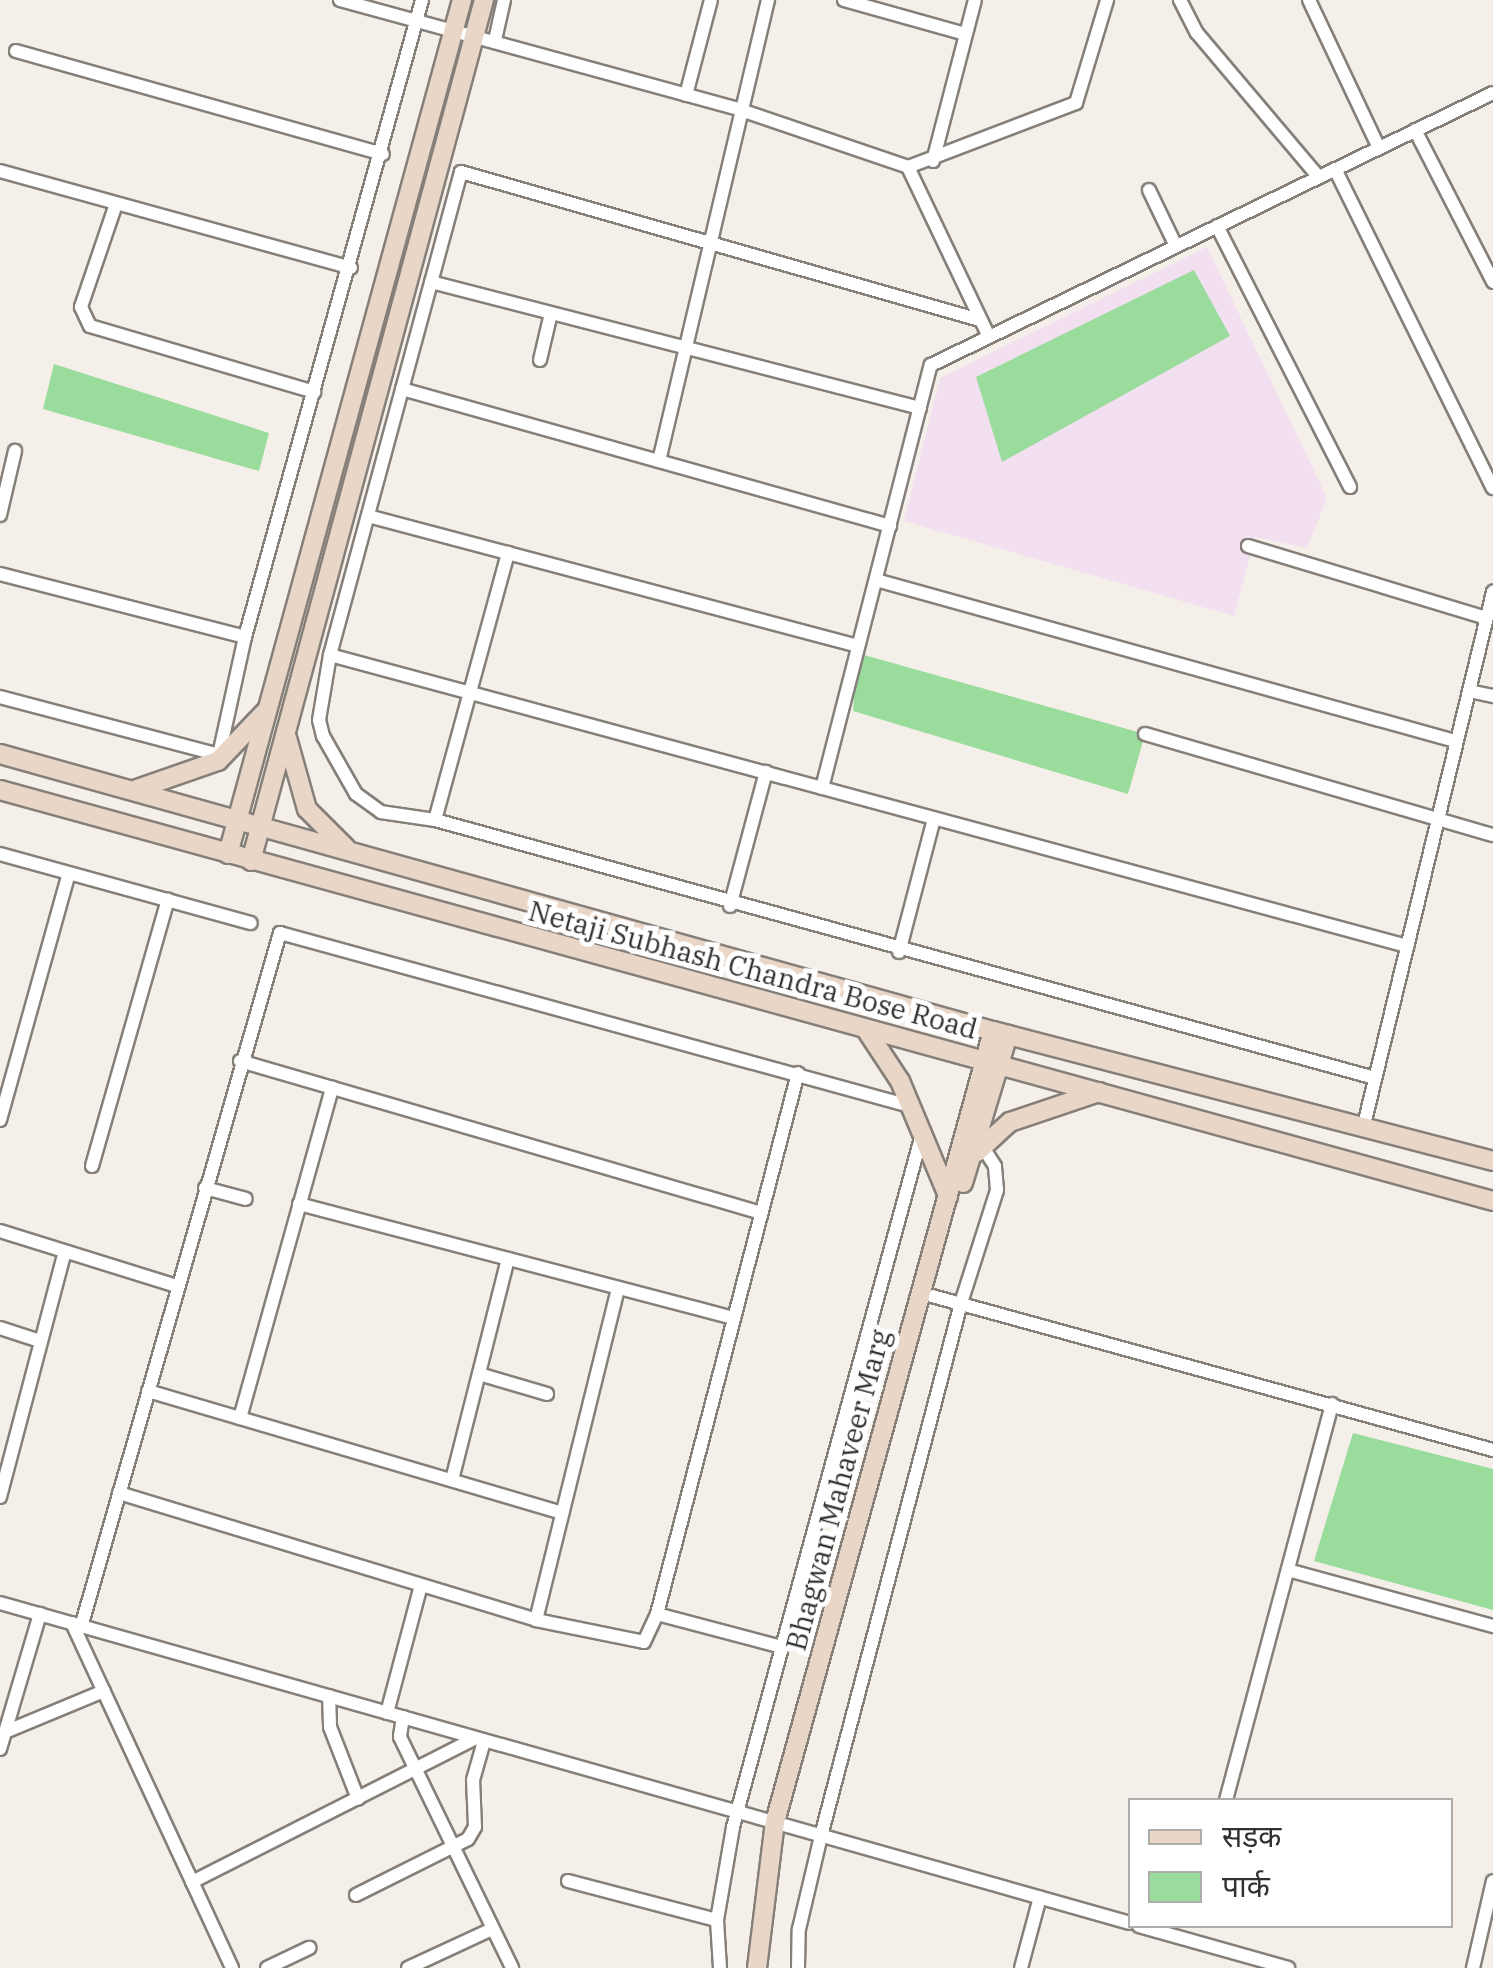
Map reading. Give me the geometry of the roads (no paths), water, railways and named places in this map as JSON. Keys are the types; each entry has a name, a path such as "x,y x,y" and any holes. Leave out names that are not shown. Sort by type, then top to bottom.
{"main road":[{"path":"228,854 462,0"},
{"path":"251,861 484,0"},
{"path":"132,790 218,762 271,704"},
{"path":"286,733 307,809 350,851"},
{"name":"Netaji Subhash Chandra Bose Road","path":"0,754 1001,1033 1493,1161"},
{"name":"Netaji Subhash Chandra Bose Road","path":"0,790 866,1031 1493,1200"},
{"path":"866,1031 910,1106 948,1196"},
{"name":"Bhagwan Mahaveer Marg","path":"756,1968 781,1824 948,1196 1001,1033"},
{"name":"Bhagwan Mahaveer Marg","path":"768,1968 781,1824 969,1164 992,1062"},
{"path":"1144,1104 1154,1074"},
{"path":"969,1164 982,1146 1020,1117 1099,1092"}],"street":[{"path":"340,0 455,28 741,110 908,167 933,161 1076,103 1107,0"},
{"path":"0,697 219,754 245,637 383,154 422,0"},
{"path":"495,40 504,0"},
{"path":"686,94 711,0"},
{"path":"659,461 768,0"},
{"path":"844,0 965,34"},
{"path":"933,161 974,0"},
{"path":"1180,0 1197,33 1318,176"},
{"path":"1311,1 1379,148"},
{"path":"16,51 383,154"},
{"path":"822,788 932,365 1493,93"},
{"path":"1415,130 1493,282"},
{"path":"908,167 988,337"},
{"path":"1335,168 1493,488"},
{"path":"0,171 350,268"},
{"path":"980,320 461,172 330,655 319,720 356,794 381,812 435,820 730,906 1375,1078"},
{"path":"1149,190 1176,246"},
{"path":"116,204 82,307 90,326 314,392"},
{"path":"1216,226 1350,486"},
{"path":"431,282 920,408"},
{"path":"540,360 552,313"},
{"path":"402,389 890,526"},
{"path":"0,515 16,451"},
{"path":"368,516 858,646"},
{"path":"1248,546 1486,618"},
{"path":"435,820 508,553"},
{"path":"0,574 245,637"},
{"path":"876,580 1455,741"},
{"path":"1363,1129 1493,592"},
{"path":"330,655 1406,946"},
{"path":"1469,691 1493,696"},
{"path":"1145,734 1436,821 1493,834"},
{"path":"730,906 766,772"},
{"path":"898,952 934,819"},
{"path":"0,854 251,923"},
{"path":"0,1120 70,873"},
{"path":"92,1166 168,900"},
{"path":"232,1968 77,1625 119,1493 274,938 286,932 910,1106"},
{"path":"240,1061 762,1213"},
{"path":"119,1493 536,1620 632,1645 650,1636 798,1072"},
{"path":"240,1418 332,1088"},
{"path":"720,1968 717,1920 738,1812 922,1134"},
{"path":"798,1968 799,1928 821,1836 961,1303 999,1177 982,1146"},
{"path":"205,1188 246,1199"},
{"path":"299,1204 734,1318"},
{"path":"0,1230 177,1286"},
{"path":"1,1490 66,1251"},
{"path":"452,1480 508,1259"},
{"path":"536,1620 618,1288"},
{"path":"932,1296 1493,1450"},
{"path":"0,1328 40,1340"},
{"path":"479,1374 547,1394"},
{"path":"148,1390 562,1512"},
{"path":"1227,1798 1332,1404"},
{"path":"1288,1570 1493,1626"},
{"path":"387,1712 420,1585"},
{"path":"0,1603 1128,1922"},
{"path":"0,1749 40,1614"},
{"path":"657,1614 782,1647"},
{"path":"5,1732 104,1691"},
{"path":"329,1696 330,1728 358,1799"},
{"path":"403,1717 400,1737 512,1968"},
{"path":"192,1882 480,1740"},
{"path":"356,1896 453,1848 476,1828 473,1780 480,1740"},
{"path":"1473,1968 1493,1881"},
{"path":"568,1882 717,1920"},
{"path":"1021,1968 1040,1897"},
{"path":"1154,1928 1191,1933 1288,1968"},
{"path":"408,1968 492,1929"},
{"path":"267,1968 309,1948"}]}
